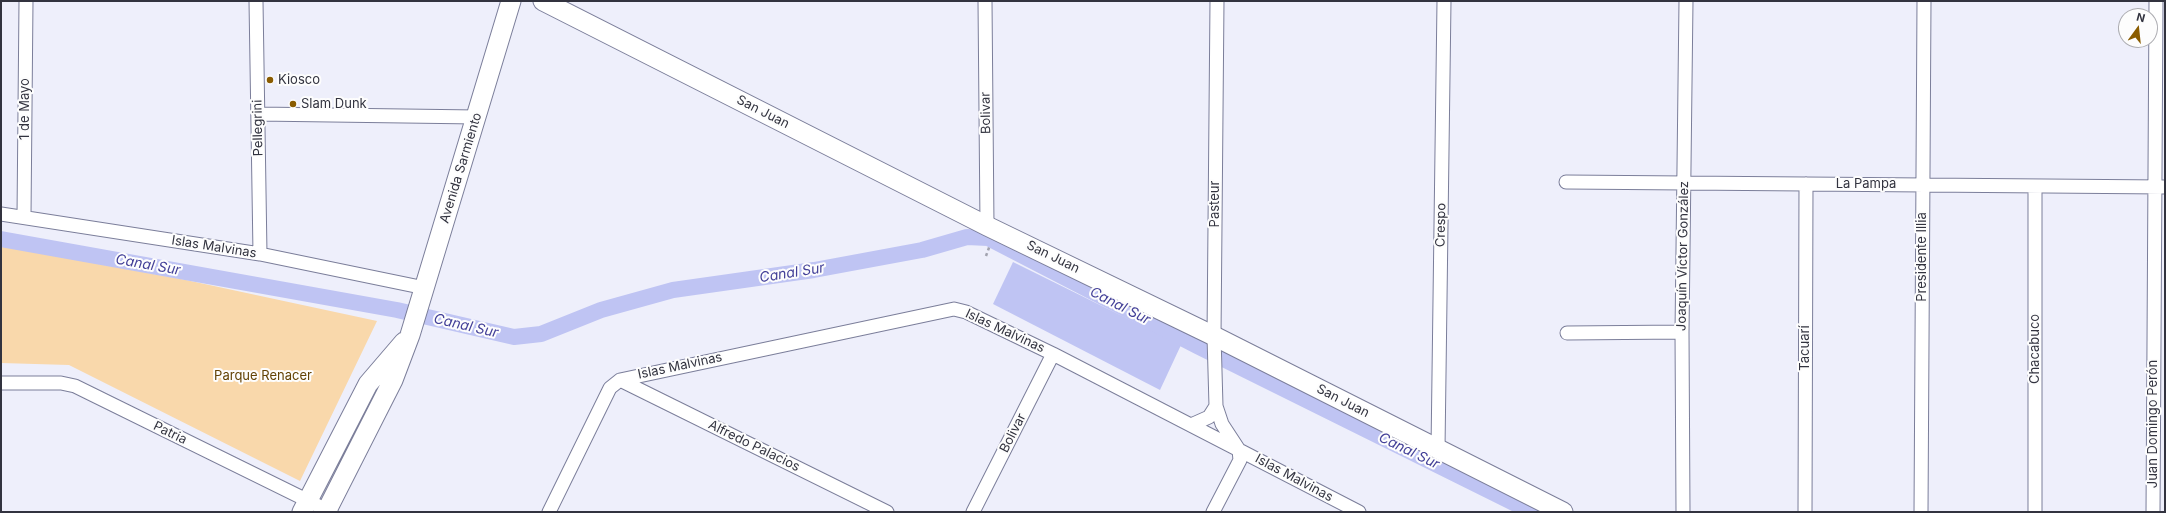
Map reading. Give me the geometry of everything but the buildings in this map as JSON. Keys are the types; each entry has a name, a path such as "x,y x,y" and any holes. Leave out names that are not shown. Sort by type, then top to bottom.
{"street":[{"name":"1 de Mayo","path":"24,216 26,1"},
{"name":"Pellegrini","path":"256,1 260,254"},
{"name":"Avenida Sarmiento","path":"328,511 393,380 410,335 512,1"},
{"name":"San Juan","path":"543,1 987,226 1214,336 1563,512"},
{"name":"Bolivar","path":"985,1 987,226"},
{"name":"Pasteur","path":"1217,1 1214,336 1216,400 1222,424 1239,450"},
{"name":"Crespo","path":"1438,448 1444,1"},
{"name":"Joaquín Víctor González","path":"1683,512 1682,332 1686,1"},
{"name":"Presidente Illia","path":"1921,512 1924,1"},
{"name":"Juan Domingo Perón","path":"2153,512 2160,187 2156,1"},
{"path":"258,114 476,117"},
{"name":"La Pampa","path":"1566,182 2160,187"},
{"name":"Tacuarí","path":"1805,512 1806,184"},
{"name":"Chacabuco","path":"2035,186 2035,512"},
{"name":"Islas Malvinas","path":"1,214 24,216 260,254 424,292"},
{"name":"Islas Malvinas","path":"620,380 954,309 966,312 1053,354 1359,512"},
{"path":"1567,333 1682,332"},
{"name":"Avenida Sarmiento","path":"305,506 368,384 410,335"},
{"name":"Bolivar","path":"973,512 1053,354"},
{"path":"549,512 610,388 620,380"},
{"name":"Alfredo Palacios","path":"620,380 887,512"},
{"name":"Patria","path":"1,383 61,384 74,386 305,506 328,511"},
{"path":"1191,425 1209,417 1216,400"},
{"path":"1213,512 1240,460 1239,450"}],"green space":[{"name":"Parque Renacer","path":"1,246 186,280 377,321 300,481 69,365 1,363"}],"water":[{"path":"1013,262 1181,345 1160,390 993,304"}],"waterway":[{"name":"Canal Sur","path":"1,239 397,310 514,337 541,334 601,310 673,290 814,270 922,250 967,237 988,238 1197,346 1532,512"}],"place":[{"name":"Kiosco","path":"270,80"},
{"name":"Slam Dunk","path":"293,104"}]}
